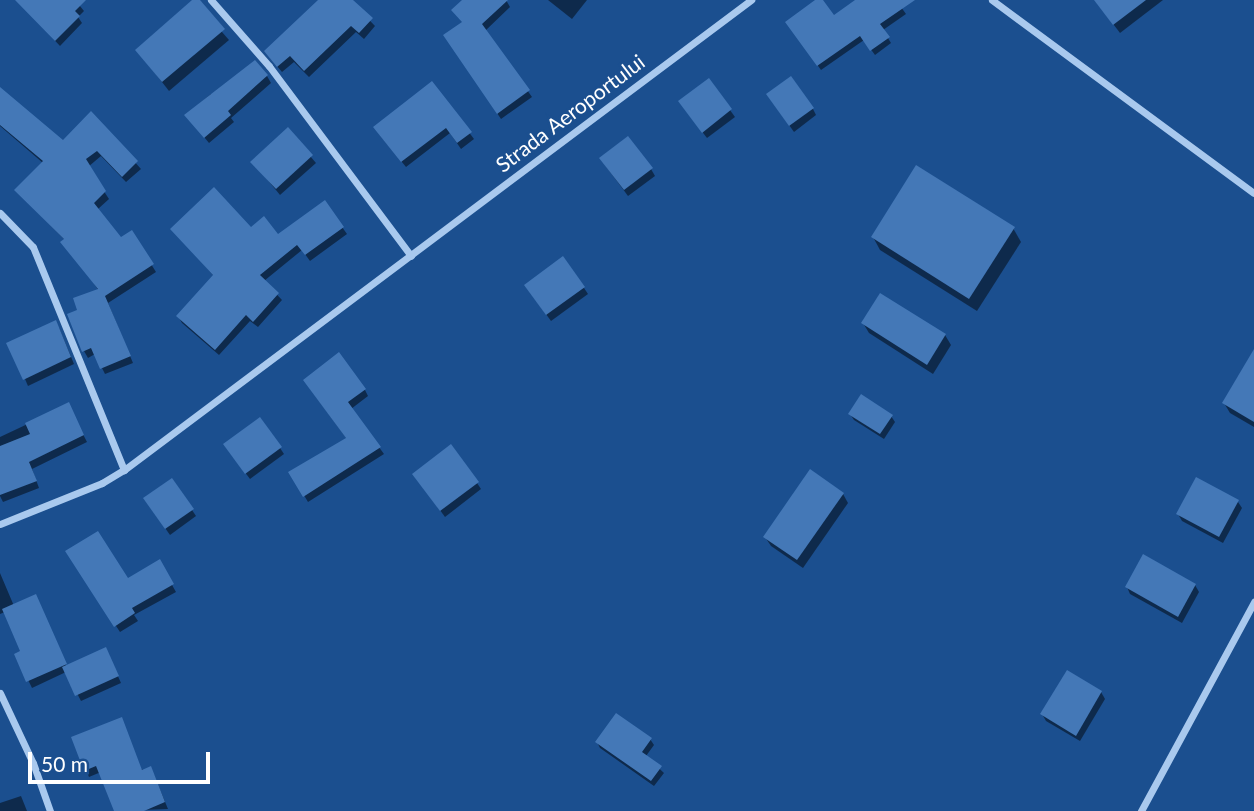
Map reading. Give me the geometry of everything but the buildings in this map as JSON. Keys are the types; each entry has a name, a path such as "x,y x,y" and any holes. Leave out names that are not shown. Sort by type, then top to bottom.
{"street":[{"path":"211,0 269,66 411,256"},
{"name":"Strada Aeroportului","path":"0,524 102,483 124,470 751,0"},
{"path":"992,0 1254,193"},
{"path":"0,213 33,247 124,470"},
{"path":"1141,811 1254,602"},
{"path":"0,693 33,763 50,811"}]}
